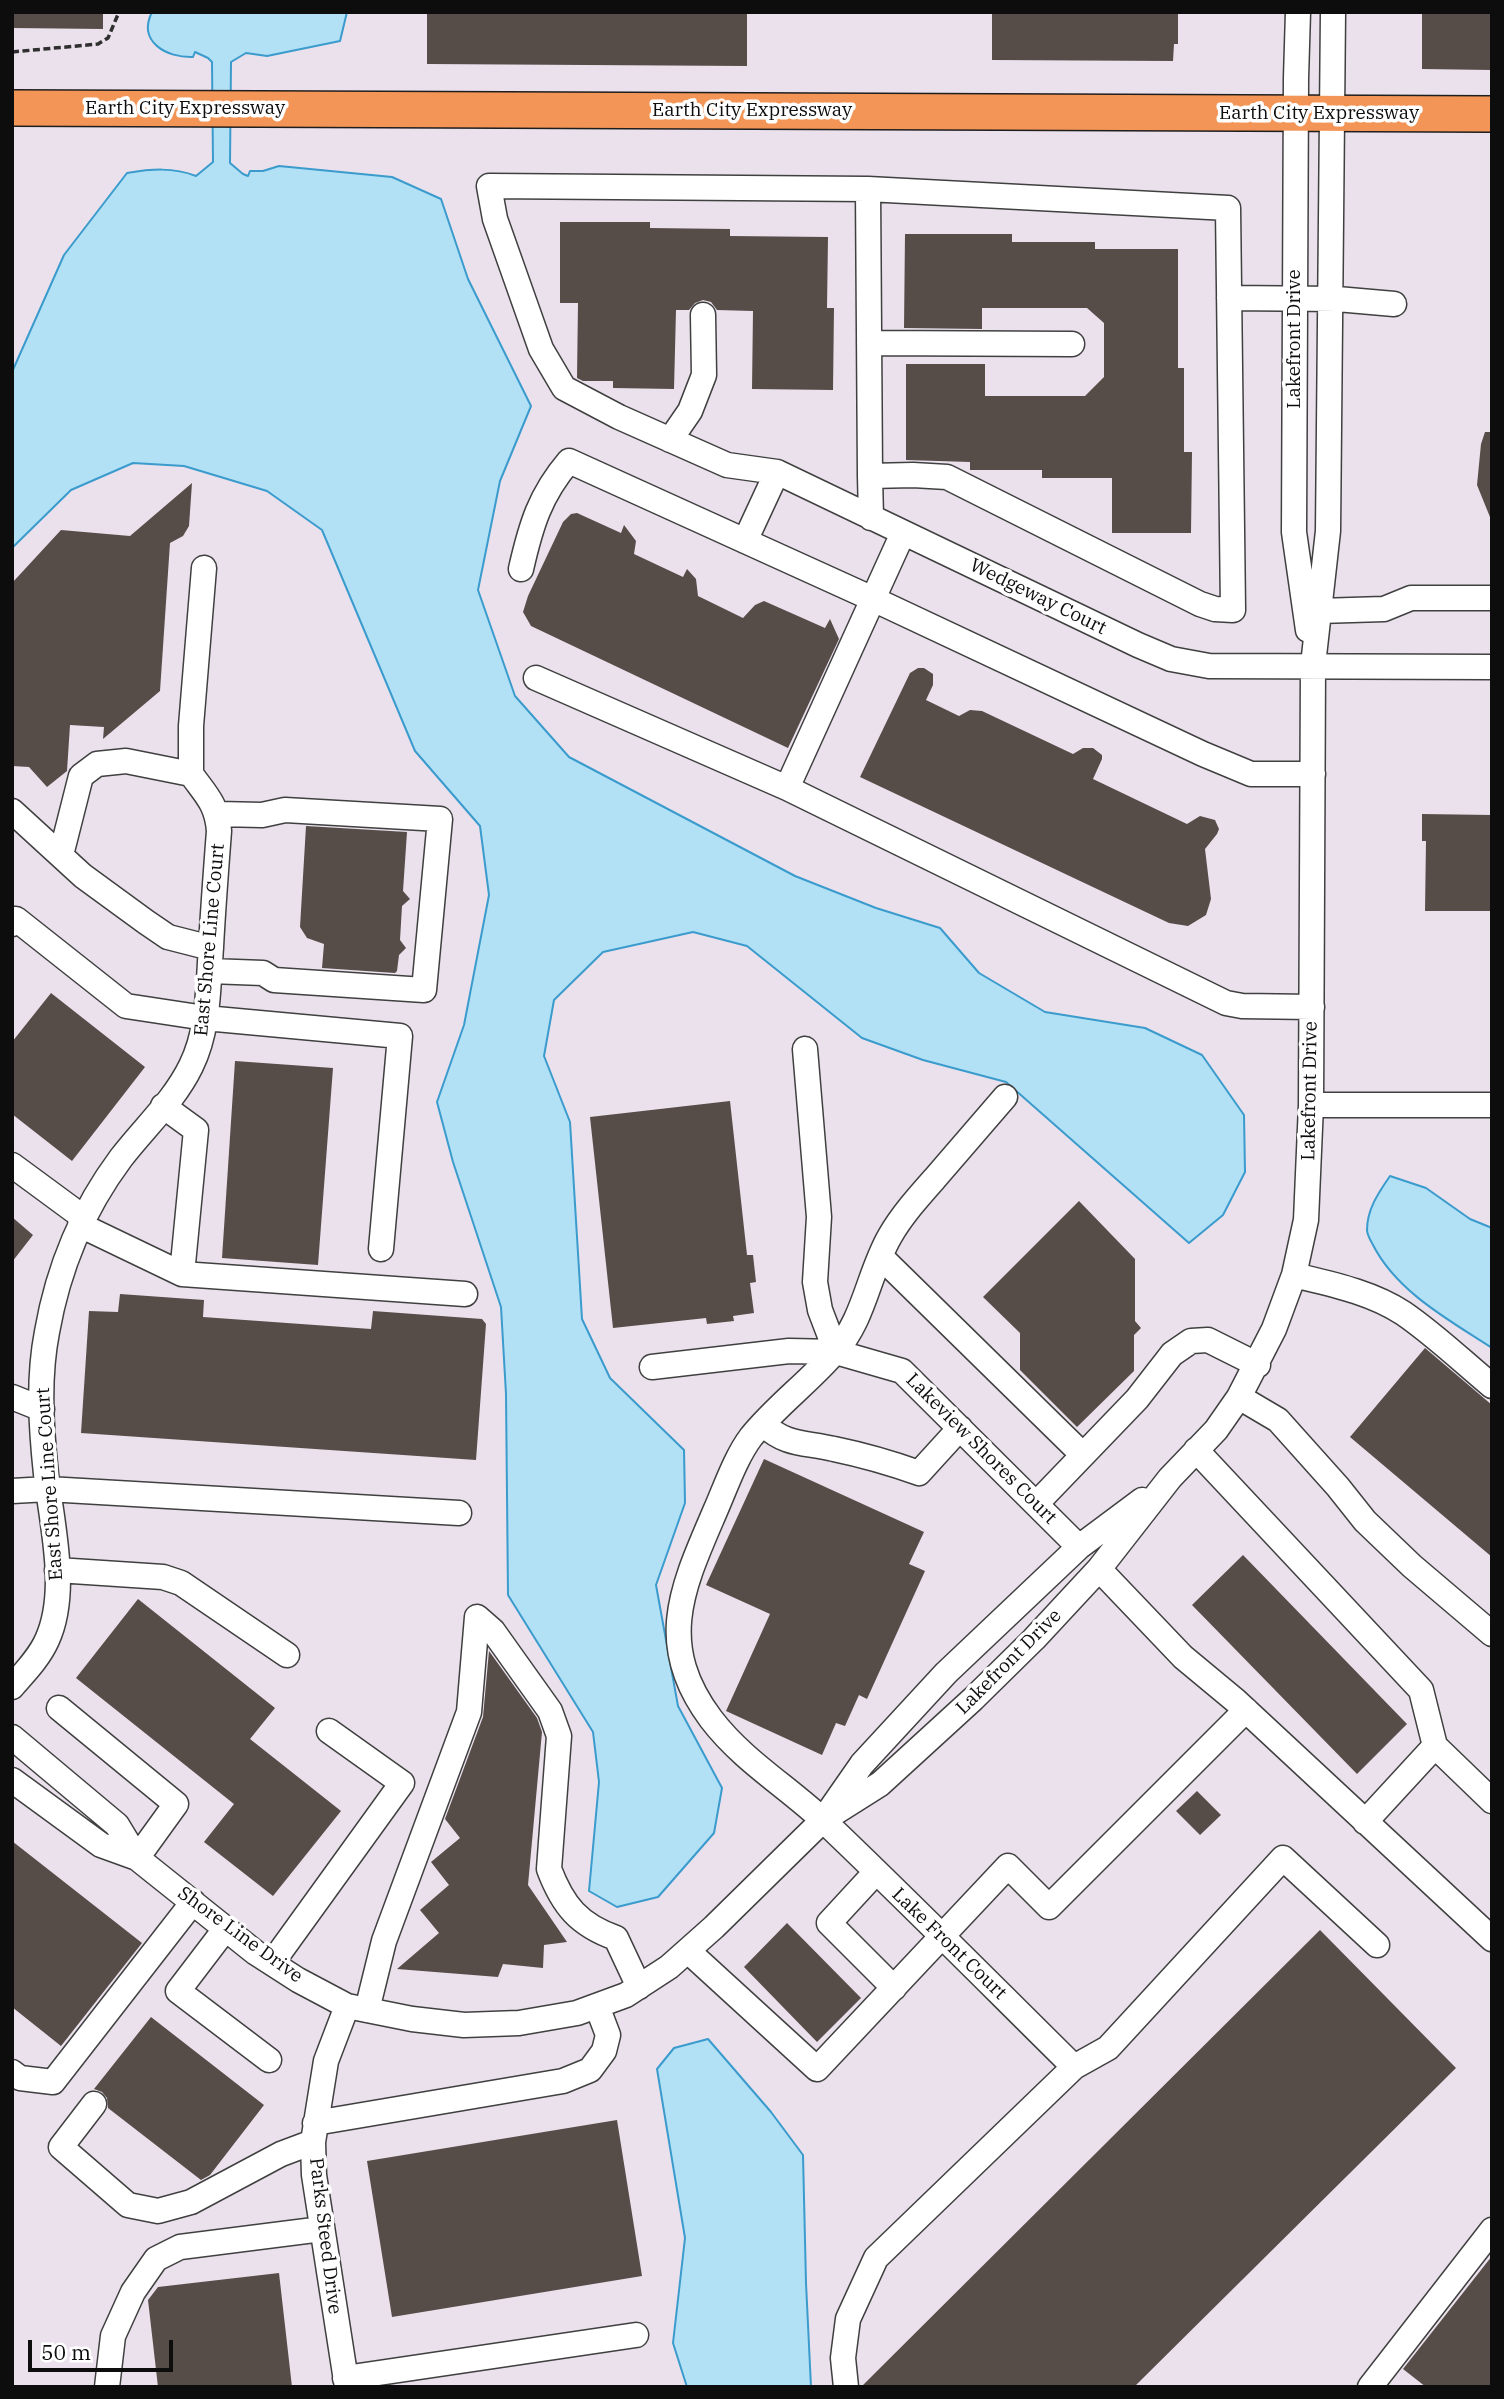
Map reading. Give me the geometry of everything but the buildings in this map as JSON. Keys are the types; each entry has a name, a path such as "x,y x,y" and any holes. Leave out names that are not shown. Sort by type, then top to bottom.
{"highway":[{"name":"Earth City Expressway","path":"12,108 1492,114"}],"street":[{"name":"Lakefront Drive","path":"1298,12 1294,532 1313,665"},
{"name":"Lakefront Drive","path":"823,1820 880,1784 899,1767 1034,1639 1099,1569 1170,1478 1216,1430 1239,1397 1258,1365 1288,1297 1306,1220 1311,1105 1313,665 1328,531 1334,12"},
{"name":"Wedgeway Court","path":"868,189 489,186 495,219 541,349 564,388 620,417 727,465 777,472 1171,659 1209,666 1492,667"},
{"path":"870,476 947,477 1200,604 1233,610 1228,208 868,189 870,476 871,518"},
{"path":"1229,298 1394,304"},
{"path":"670,440 690,411 704,375 703,315"},
{"path":"869,343 1072,344"},
{"path":"521,569 531,523 553,480 569,461 873,599 1203,754 1251,774 1313,774"},
{"path":"745,541 777,472"},
{"path":"787,789 903,533"},
{"path":"12,811 93,884 168,937 210,960 263,973 274,980 424,990 440,819 285,810 262,815 218,814 191,774 191,726 204,568"},
{"path":"1319,611 1384,609 1411,598 1492,598"},
{"path":"536,678 787,789 1226,1003 1242,1006 1312,1007"},
{"path":"61,855 81,776 97,764 126,761 191,774"},
{"name":"East Shore Line Court","path":"12,1687 47,1640 55,1610 57,1570 42,1409 44,1348 58,1282 82,1222 121,1159 191,1068 202,1040 210,960 218,814"},
{"path":"12,924 16,919 126,1006 205,1018 400,1036 381,1249"},
{"path":"805,1049 819,1217 815,1282 820,1310 836,1352"},
{"name":"Lake Front Court","path":"1005,1097 890,1235 859,1316 836,1352 749,1440 690,1569 677,1629 686,1674 708,1716 728,1740 823,1820 1074,2067"},
{"path":"1311,1105 1492,1105"},
{"path":"163,1106 196,1130 182,1274"},
{"path":"12,1166 82,1222 182,1274 465,1294"},
{"path":"881,1257 1083,1455"},
{"path":"1294,1275 1334,1285 1402,1313 1492,1386"},
{"path":"1036,1504 1138,1399 1172,1354 1191,1341 1208,1340 1258,1365"},
{"name":"Lakeview Shores Court","path":"652,1367 789,1351 836,1352 902,1371 1079,1547"},
{"path":"12,1397 42,1409"},
{"path":"1239,1397 1278,1419 1365,1521 1412,1566 1492,1634"},
{"path":"763,1424 775,1435 801,1445 831,1448 919,1473 960,1428"},
{"path":"1196,1451 1420,1690 1435,1746 1492,1801"},
{"name":"Lakefront Drive","path":"597,2006 626,1995 688,1951 823,1820 862,1764 946,1673 1079,1547 1170,1478"},
{"path":"12,1491 48,1489 459,1513"},
{"path":"1099,1569 1183,1657 1246,1710 1492,1939"},
{"path":"57,1570 163,1577 181,1583 287,1655"},
{"name":"Parks Steed Drive","path":"346,2382 314,2175 314,2133 326,2061 357,2008 469,1712 477,1617 493,1631 550,1711 559,1736 549,1869 557,1889 587,1926 616,1938 639,1987"},
{"path":"59,1708 176,1804 137,1858"},
{"path":"688,1951 817,2069 1008,1866 1049,1907 1246,1710"},
{"path":"272,1963 402,1783 329,1731"},
{"path":"12,1737 117,1825 137,1858"},
{"path":"1365,1822 1435,1746"},
{"path":"12,1780 101,1845 137,1858"},
{"name":"Shore Line Drive","path":"137,1858 272,1963 298,1980 357,2008 412,2019 464,2025 519,2023 577,2013 597,2006"},
{"path":"846,2387 843,2358 848,2319 876,2258 1074,2067 1108,2048 1283,1858 1377,1945"},
{"path":"876,1872 829,1923 894,1988"},
{"path":"12,2072 20,2078 53,2082 193,1902"},
{"path":"226,1928 178,1991 269,2060"},
{"path":"94,2104 61,2147 128,2204 158,2211 191,2202 281,2154 314,2133 563,2081 590,2070 604,2051 608,2035 597,2006"},
{"path":"107,2387 113,2336 133,2292 156,2259 180,2247 322,2230"},
{"path":"1370,2387 1492,2230"},
{"path":"346,2382 636,2335"}],"path":[{"path":"12,52 98,44 108,38 119,12"}],"shaded area":[{"path":"12,12 1492,12 1492,2387 12,2387"}],"water":[{"path":"152,12 347,12 340,41 267,56 246,53 231,62 230,163 248,176 250,171 263,171 279,166 392,177 441,199 468,279 531,406 500,481 478,590 515,696 569,757 795,876 876,908 940,928 979,973 1045,1012 1145,1028 1202,1055 1244,1115 1245,1172 1223,1215 1189,1243 1006,1082 923,1060 862,1038 747,946 693,932 603,952 554,1000 544,1056 570,1122 582,1319 610,1378 684,1450 685,1503 656,1585 678,1706 722,1788 714,1833 658,1897 617,1907 589,1891 599,1782 593,1732 508,1595 506,1394 501,1307 453,1162 437,1102 464,1025 489,895 480,826 415,751 322,530 267,491 184,466 133,463 71,490 12,548 12,372 64,255 127,173 162,170 196,176 213,162 212,62 195,52 193,57 183,57 157,46 148,32"},
{"path":"1390,1176 1426,1188 1470,1219 1492,1228 1492,1348 1425,1304 1383,1262 1367,1232 1371,1208"},
{"path":"708,2039 771,2112 803,2155 811,2387 687,2387 673,2343 685,2238 657,2069 674,2048"}]}
